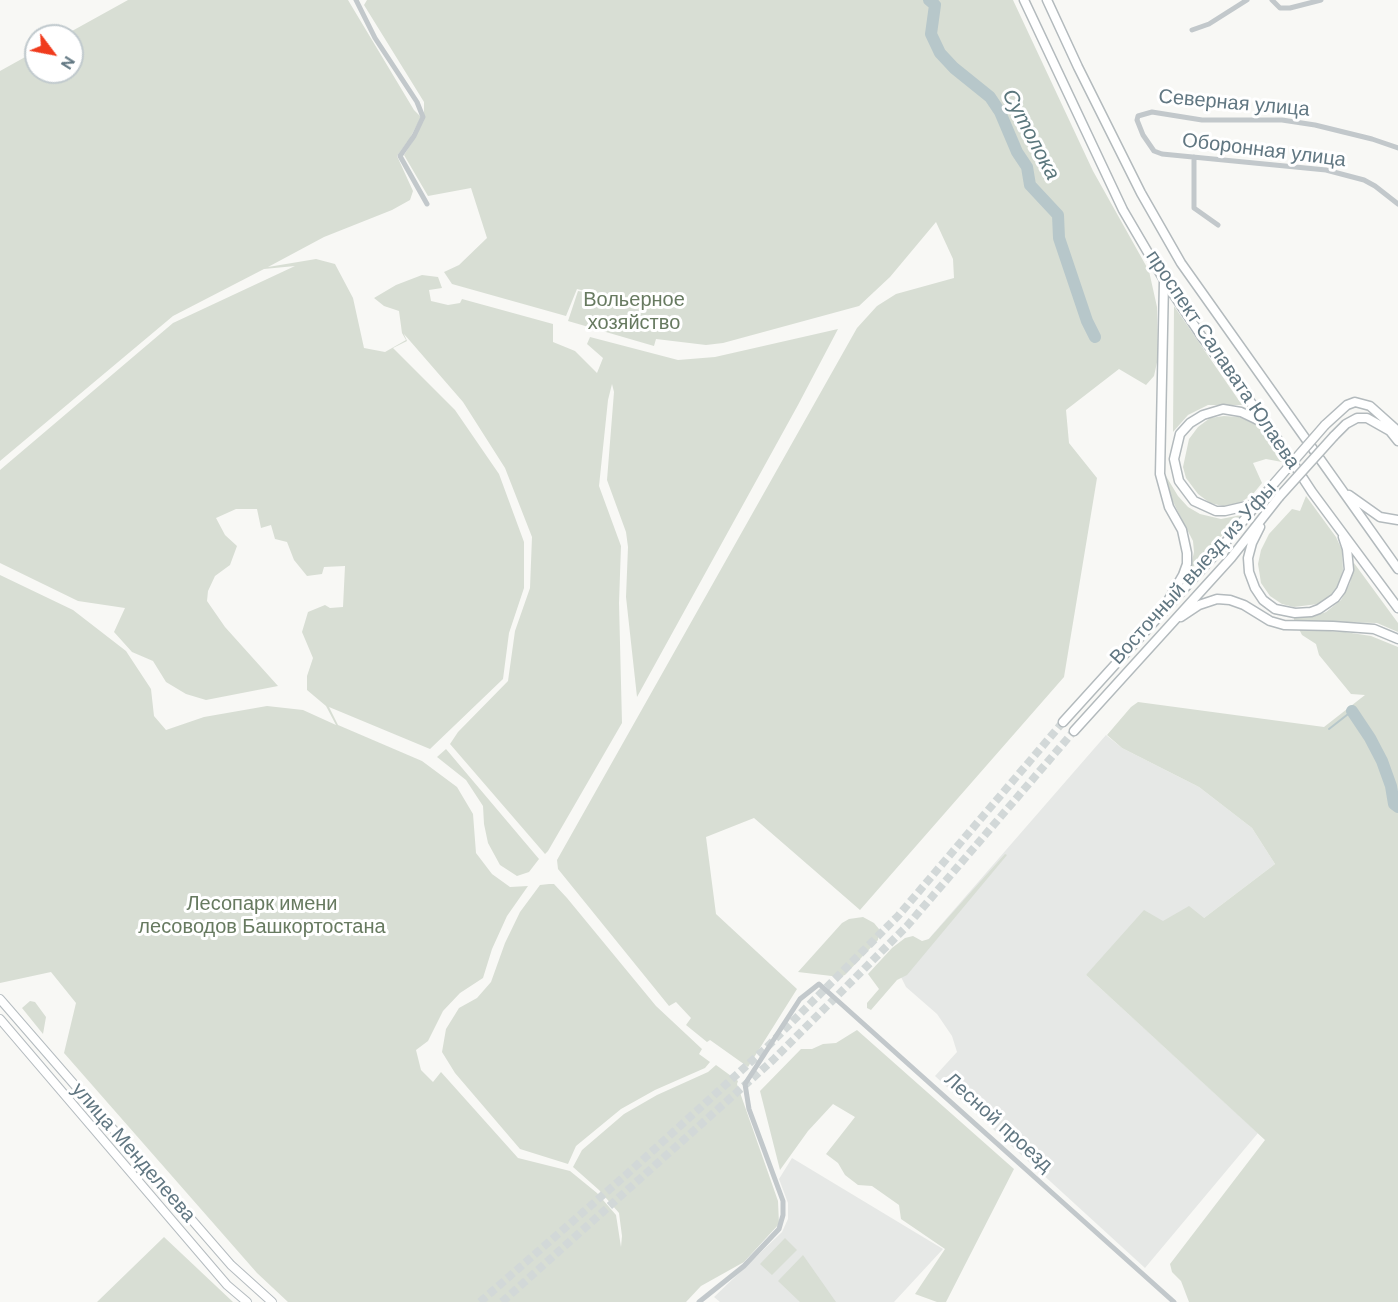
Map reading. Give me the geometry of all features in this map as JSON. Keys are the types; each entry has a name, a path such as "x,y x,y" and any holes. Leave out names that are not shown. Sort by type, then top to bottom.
{"main road":[{"name":"проспект Салавата Юлаева","path":"1024,0 1122,210 1164,280 1202,337 1270,428 1312,492 1398,608"},
{"name":"проспект Салавата Юлаева","path":"1047,0 1141,193 1182,263 1398,569"},
{"path":"1162,611 1187,564 1182,530 1169,507 1160,474 1164,280"},
{"name":"Восточный выезд из Уфы","path":"1063,722 1220,549 1326,425 1347,405 1355,402 1370,406 1398,431"},
{"path":"1258,502 1251,507 1225,511 1215,510 1194,501 1182,486 1177,475 1174,459 1176,446 1180,434 1190,423 1203,414 1223,409 1241,412 1256,418 1270,428"},
{"name":"Восточный выезд из Уфы","path":"1074,731 1231,558 1280,497 1346,424 1357,418 1367,418 1389,431 1398,441"},
{"path":"1342,490 1380,517 1398,520"},
{"path":"1270,509 1252,543 1248,558 1249,572 1263,600 1275,609 1285,612 1311,612 1328,604 1341,590 1349,570 1349,561 1340,528"},
{"path":"1173,622 1199,605 1217,599 1244,605 1270,621 1284,625 1374,629 1398,639"},
{"name":"улица Менделеева","path":"0,999 231,1265 272,1302"},
{"name":"улица Менделеева","path":"0,1019 227,1285 246,1302"}],"street":[{"path":"356,0 375,38 417,102 423,117 414,136 400,156 428,204"},
{"path":"1192,30 1209,24 1247,0"},
{"path":"1272,0 1280,8 1290,8 1321,0"},
{"name":"Северная улица","path":"1154,151 1143,135 1137,120 1138,116 1152,112 1202,120 1282,120 1315,125 1398,148"},
{"name":"Оборонная улица","path":"1154,151 1162,154 1337,173 1370,183 1398,204"},
{"path":"1194,157 1194,207 1218,225"},
{"name":"Лесной проезд","path":"699,1302 744,1266 779,1229 783,1215 783,1201 749,1109 745,1084 800,999 819,984 1174,1302"}],"shaded area":[{"path":"1106,735 1122,748 1199,787 1252,828 1275,864 1204,918 1086,975 1258,1133 1145,1268 935,1076 957,1052 952,1036 937,1014 906,987 899,973"},
{"path":"792,1158 943,1249 894,1302 720,1302 714,1297 782,1232 788,1219 788,1203 779,1179"}],"green space":[{"name":"Лесопарк имени лесоводов Башкортостана","path":"128,0 348,0 414,110 421,117 409,140 413,139 424,120 424,102 364,5 367,0 1013,0 1093,171 1149,271 1157,307 1158,358 1154,376 1146,385 1119,369 1066,410 1069,443 1097,478 1064,677 860,910 754,818 706,837 716,914 797,989 748,1067 710,1040 707,1042 686,1025 691,1018 676,1002 669,1006 558,869 557,860 857,328 877,306 896,294 954,278 953,259 936,222 890,277 859,306 723,343 706,345 656,339 654,346 568,321 578,291 596,294 577,289 566,316 452,284 444,272 459,265 487,238 471,188 428,196 404,155 413,141 407,142 397,156 413,191 410,200 392,210 324,237 268,267 316,259 335,264 353,298 364,348 385,352 406,340 402,333 399,311 384,306 374,298 396,285 422,275 438,277 442,288 429,290 431,301 448,305 460,303 462,299 553,324 553,342 575,351 597,373 603,358 587,344 590,337 678,360 715,357 838,329 637,697 626,597 628,547 626,532 607,480 614,392 612,384 608,400 599,486 621,546 619,603 622,723 545,854 450,744 458,732 508,681 515,631 530,588 532,537 505,468 463,402 404,334 407,341 393,348 455,410 499,474 524,542 524,588 509,633 503,679 430,749 329,707 338,725 422,761 457,787 473,814 476,853 492,874 510,887 528,886 507,916 492,949 483,978 460,993 443,1011 428,1041 416,1050 421,1070 433,1082 441,1072 518,1158 570,1171 597,1193 616,1215 621,1247 619,1213 599,1190 573,1167 582,1150 624,1114 657,1095 708,1072 716,1065 738,1081 737,1084 778,1201 779,1224 744,1262 701,1286 686,1302 288,1302 257,1273 64,1053 76,1003 51,972 0,983 0,575 73,610 126,651 151,689 154,716 166,730 204,717 267,706 303,710 336,725 326,706 307,690 307,676 313,658 302,632 308,612 325,605 330,608 343,607 345,566 324,567 322,574 307,576 294,560 287,542 275,539 271,525 261,528 257,509 236,509 216,518 225,535 237,546 230,565 215,576 208,591 207,601 225,627 278,686 206,700 186,694 166,682 153,661 132,652 114,632 125,608 78,601 0,563 0,470 173,323 295,266 264,269 173,316 0,461 0,71 24,58 24,84 84,84 84,24"},
{"path":"1174,306 1242,405 1208,405 1188,415 1173,432"},
{"path":"1239,417 1257,425 1282,462 1266,459 1253,463 1262,483 1253,494 1237,505 1227,507 1210,503 1198,494 1186,478 1183,467 1189,439 1198,427 1210,418"},
{"path":"1166,476 1178,496 1188,507 1200,514 1221,519 1241,515 1190,570 1194,552 1193,541 1172,500"},
{"path":"1306,496 1336,537 1342,550 1343,570 1339,584 1332,595 1318,604 1294,607 1282,604 1270,596 1261,583 1258,564 1261,550 1269,534 1292,509 1300,511"},
{"path":"1354,563 1398,623 1398,632 1377,623 1294,621 1294,617 1312,617 1326,612 1341,600 1350,583"},
{"path":"1299,629 1371,636 1398,647 1398,1302 1189,1302 1181,1281 1172,1272 1170,1264 1265,1140 1086,975 1144,910 1163,921 1189,906 1204,918 1275,864 1252,828 1199,787 1122,748 1107,735 1138,702 1324,727 1365,695 1351,694 1319,655 1316,644 1302,635"},
{"path":"446,749 539,859 529,872 517,876 500,865 488,843 483,806 466,780 437,757"},
{"path":"1005,854 1007,855 907,975 897,980 871,1010 867,1008 867,1003 879,989 868,974 892,948 905,938 913,936 922,941 929,939"},
{"path":"554,884 656,1006 702,1049 699,1054 710,1062 705,1068 655,1090 621,1109 576,1146 568,1164 520,1149 455,1073 442,1052 446,1029 459,1008 477,998 491,982 505,943 520,912 540,885"},
{"path":"863,917 879,929 878,940 845,975 840,977 798,972 842,923 849,919"},
{"path":"30,1001 35,1002 46,1017 43,1034 22,1008"},
{"path":"857,1030 1014,1169 946,1302 937,1302 915,1294 945,1249 901,1219 899,1205 872,1186 858,1185 845,1175 838,1163 826,1154 855,1117 833,1104 808,1131 780,1170 760,1091 801,1049 812,1049 823,1044 836,1043"},
{"path":"164,1237 233,1302 97,1302"},
{"path":"785,1238 797,1250 772,1275 760,1264"},
{"path":"803,1255 836,1302 800,1302 778,1281"}],"waterway":[{"name":"Сутолока","path":"929,0 935,5 931,34 940,53 954,68 990,97 1000,112 1017,152 1027,167 1030,185 1058,215 1059,238 1087,321 1095,337"},
{"path":"1329,729 1352,711"},
{"name":"Сутолока","path":"1352,711 1382,761 1391,786 1394,804 1398,807"}],"tunnel":[{"path":"480,1302 627,1174 765,1049 898,916 1063,722"},
{"path":"502,1302 773,1060 907,926 1074,731"}],"park label":[{"name":"Вольерное хозяйство","path":"634,312"}]}
